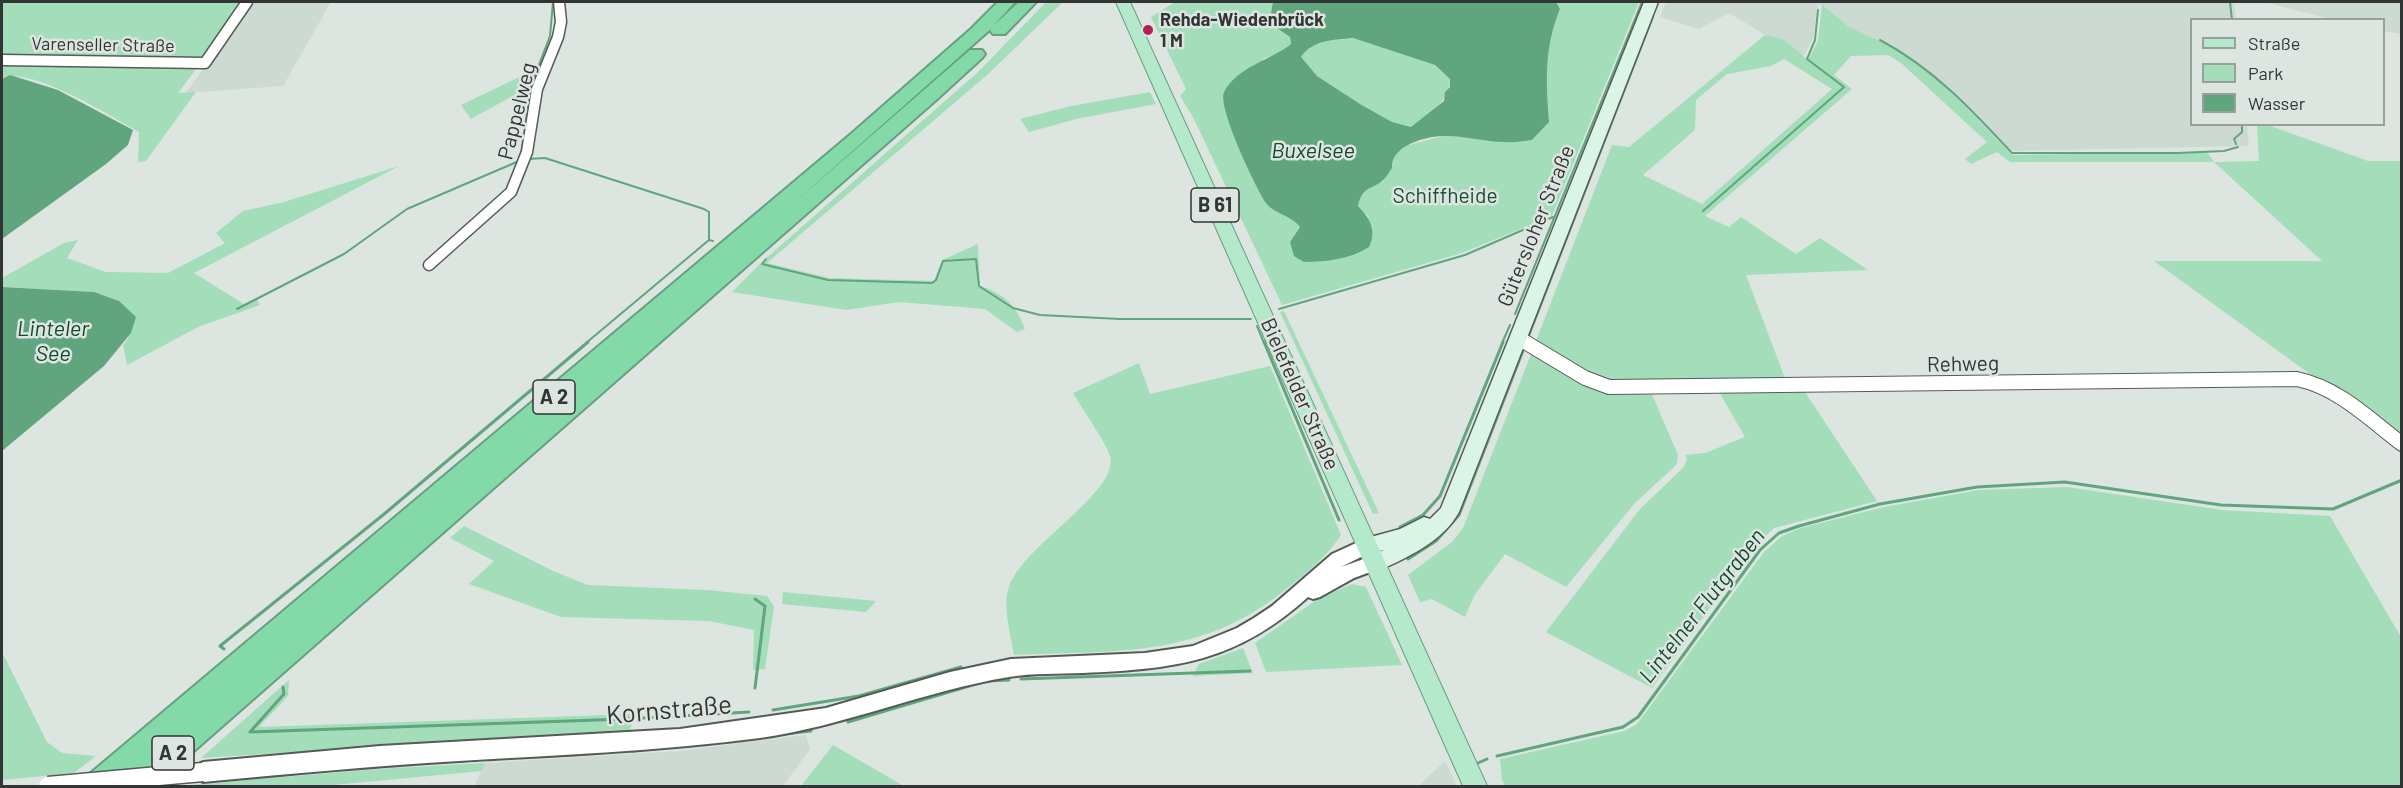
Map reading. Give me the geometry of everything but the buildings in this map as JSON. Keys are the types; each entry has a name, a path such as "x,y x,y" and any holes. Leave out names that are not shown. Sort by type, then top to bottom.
{"highway":[{"name":"A 2","path":"96,786 858,138 968,41 1007,2"},
{"name":"A 2","path":"134,786 930,96 1028,2"}],"main road":[{"name":"Bielefelder Straße","path":"1124,2 1475,786"},
{"name":"Gütersloher Straße","path":"1371,554 1413,545 1433,531 1449,512 1651,2"}],"street":[{"name":"Varenseller Straße","path":"2,60 205,63 247,2"},
{"name":"Pappelweg","path":"429,266 511,192 527,152 537,88 558,37 561,22 559,2"},
{"name":"Rehweg","path":"1516,339 1531,344 1589,381 1609,387 2313,380 2333,392 2402,444"},
{"name":"Kornstraße","path":"48,786 380,756 680,738 826,717 960,678 1011,668 1144,662 1194,654 1244,634 1347,573 1371,554"}],"shaded area":[{"path":"251,2 331,2 283,86 186,93"},
{"path":"1666,2 2234,2 2236,18 2190,18 2190,126 2247,126 2249,146 2008,151 1947,88 1900,50 1849,27 1818,3 1813,39 1803,57 1783,39 1765,35 1729,13 1699,29 1660,17"},
{"path":"2264,2 2401,2 2401,34 2385,31 2385,18 2326,18"},
{"path":"806,735 810,749 783,786 474,786 485,763 680,751"},
{"path":"1445,761 1457,786 1418,786"}],"green space":[{"path":"2,2 240,2 216,42 178,93 196,92 146,161 138,162 139,132 71,94 51,86 15,76 2,78"},
{"path":"1046,2 1063,2 987,75 767,263 829,278 934,281 942,260 978,244 980,286 1008,301 1018,313 1025,329 1017,332 985,309 899,302 846,310 732,292 763,261 978,72"},
{"name":"Schiffheide","path":"1175,2 1273,2 1277,28 1290,37 1291,44 1281,52 1263,59 1267,205 1294,220 1300,227 1290,242 1304,262 1339,259 1369,217 1358,206 1361,196 1368,187 1383,181 1397,152 1409,145 1446,135 1505,142 1532,140 1548,123 1547,65 1551,37 1560,9 1556,2 1639,2 1552,216 1462,253 1282,305 1193,117 1180,96 1186,89 1151,17"},
{"path":"1822,5 1849,27 1900,50 1947,88 2012,155 2207,152 2214,162 2010,162 1997,152 1971,164 1965,159 1987,142 1901,63 1888,55 1851,56 1834,75 1852,89 1705,216 1729,227 1741,217 1796,254 1820,238 1868,270 1746,275 1786,381 1598,380 1536,341 1612,145 1629,147 1765,35 1783,39 1808,60 1818,41","holes":["1784,59 1832,89 1702,204 1643,175 1695,130 1696,100 1727,74 1771,66"]},
{"path":"1353,38 1435,65 1450,79 1447,93 1431,113 1411,127 1392,122 1360,104 1317,76 1300,57 1317,44"},
{"path":"534,70 527,88 471,119 461,105"},
{"path":"1150,92 1156,104 1076,119 1029,132 1020,119 1071,106"},
{"path":"2257,126 2271,126 2368,161 2401,161 2401,440 2154,261 2322,261 2214,162 2259,161"},
{"path":"399,166 194,273 244,304 256,298 260,305 198,327 127,365 123,346 131,333 94,292 2,287 2,278 64,243 78,240 67,258 106,272 168,273 225,243 216,233 243,211 284,202"},
{"path":"1284,311 1379,513 1373,514 1280,312"},
{"path":"1533,349 1586,383 1650,390 1678,455 1677,464 1634,504 1566,587 1505,554 1474,596 1465,617 1432,599 1420,602 1408,575 1452,542 1463,528"},
{"path":"1139,363 1150,394 1270,366 1341,535 1311,569 1290,586 1257,610 1225,627 1192,639 1159,646 1125,650 1014,655 1006,603 1009,587 1017,571 1086,502 1100,486 1109,470 1108,450 1073,393"},
{"path":"1803,389 1877,501 1774,528 1754,547 1652,688 1546,632 1640,509 1684,467 1687,459 1685,455 1705,453 1745,437 1718,390"},
{"path":"2067,487 2222,510 2330,516 2401,637 2401,786 1505,786 1502,780 1500,759 1624,731 1637,724 1764,552 1782,536 1801,528 1884,507 1979,490"},
{"path":"464,526 553,571 588,585 707,590 767,596 774,606 765,669 753,670 754,630 709,621 561,617 469,584 494,561 450,538"},
{"path":"1352,584 1366,587 1402,665 1266,672 1255,643 1318,599"},
{"path":"783,592 876,601 866,612 782,604"},
{"path":"1243,648 1253,673 1193,676 1199,664"},
{"path":"2,652 47,742 62,753 96,756 74,773 2,780"},
{"path":"289,680 288,696 259,727 636,714 629,732 201,758"},
{"path":"833,745 904,786 801,786"},
{"path":"485,763 482,771 323,786 178,786 378,769"}],"water":[{"name":"Buxelsee","path":"1273,2 1556,2 1560,9 1551,37 1547,65 1549,122 1532,140 1507,142 1439,136 1412,143 1397,153 1392,168 1385,178 1362,195 1358,206 1371,225 1372,236 1369,247 1338,259 1304,262 1294,256 1290,242 1300,227 1266,203 1239,148 1223,100 1224,92 1237,76 1291,44 1290,37 1277,28 1270,19","holes":["1353,38 1435,65 1450,79 1450,87 1445,92 1444,101 1411,127 1392,122 1360,104 1317,76 1301,57 1317,44"]},
{"path":"10,75 58,90 133,130 128,145 106,164 2,239 2,79"},
{"name":"Linteler See","path":"2,287 94,292 119,301 136,317 131,333 104,366 2,451"}],"waterway":[{"path":"530,88 550,36 553,2"},
{"path":"1515,314 1642,2"},
{"path":"2230,2 2232,18"},
{"path":"1703,211 1844,87 1807,59 1815,40 1818,10"},
{"path":"1529,336 1653,17"},
{"path":"1880,40 1935,77 1967,106 2012,153 2177,153 2224,151 2238,147"},
{"path":"521,154 530,93"},
{"path":"2236,144 2234,139 2242,132 2242,126"},
{"path":"528,159 545,158 704,209 709,212 709,240"},
{"path":"237,309 344,254 407,209 519,161"},
{"path":"1279,309 1465,255 1553,217"},
{"path":"586,343 709,240"},
{"path":"709,240 713,241"},
{"path":"766,259 762,264 828,280 932,283 936,280 943,261 976,259 979,286 1013,308 1040,315 1120,319 1251,319"},
{"path":"1502,343 1510,325"},
{"path":"1257,326 1264,343"},
{"path":"224,649 220,646 383,515 588,342"},
{"path":"1264,342 1339,520"},
{"path":"1400,527 1423,515 1440,496 1503,342"},
{"path":"1408,559 1436,541 1459,515 1524,348"},
{"name":"Lintelner Flutgraben","path":"1497,756 1623,727 1638,717 1760,550 1779,533 1799,526 1880,504 1977,487 2065,482 2221,505 2333,509 2402,480"},
{"path":"755,599 765,606 755,688"},
{"path":"773,710 859,696 961,667"},
{"path":"1021,679 1250,671"},
{"path":"848,722 986,681 1009,680"},
{"path":"283,687 284,694 250,732 626,719 749,712"},
{"path":"633,751 811,731"},
{"name":"Lintelner Flutgraben","path":"1478,763 1487,759"}],"place":[{"name":"Rehda-Wiedenbrück 1 M","path":"1148,30"}]}
